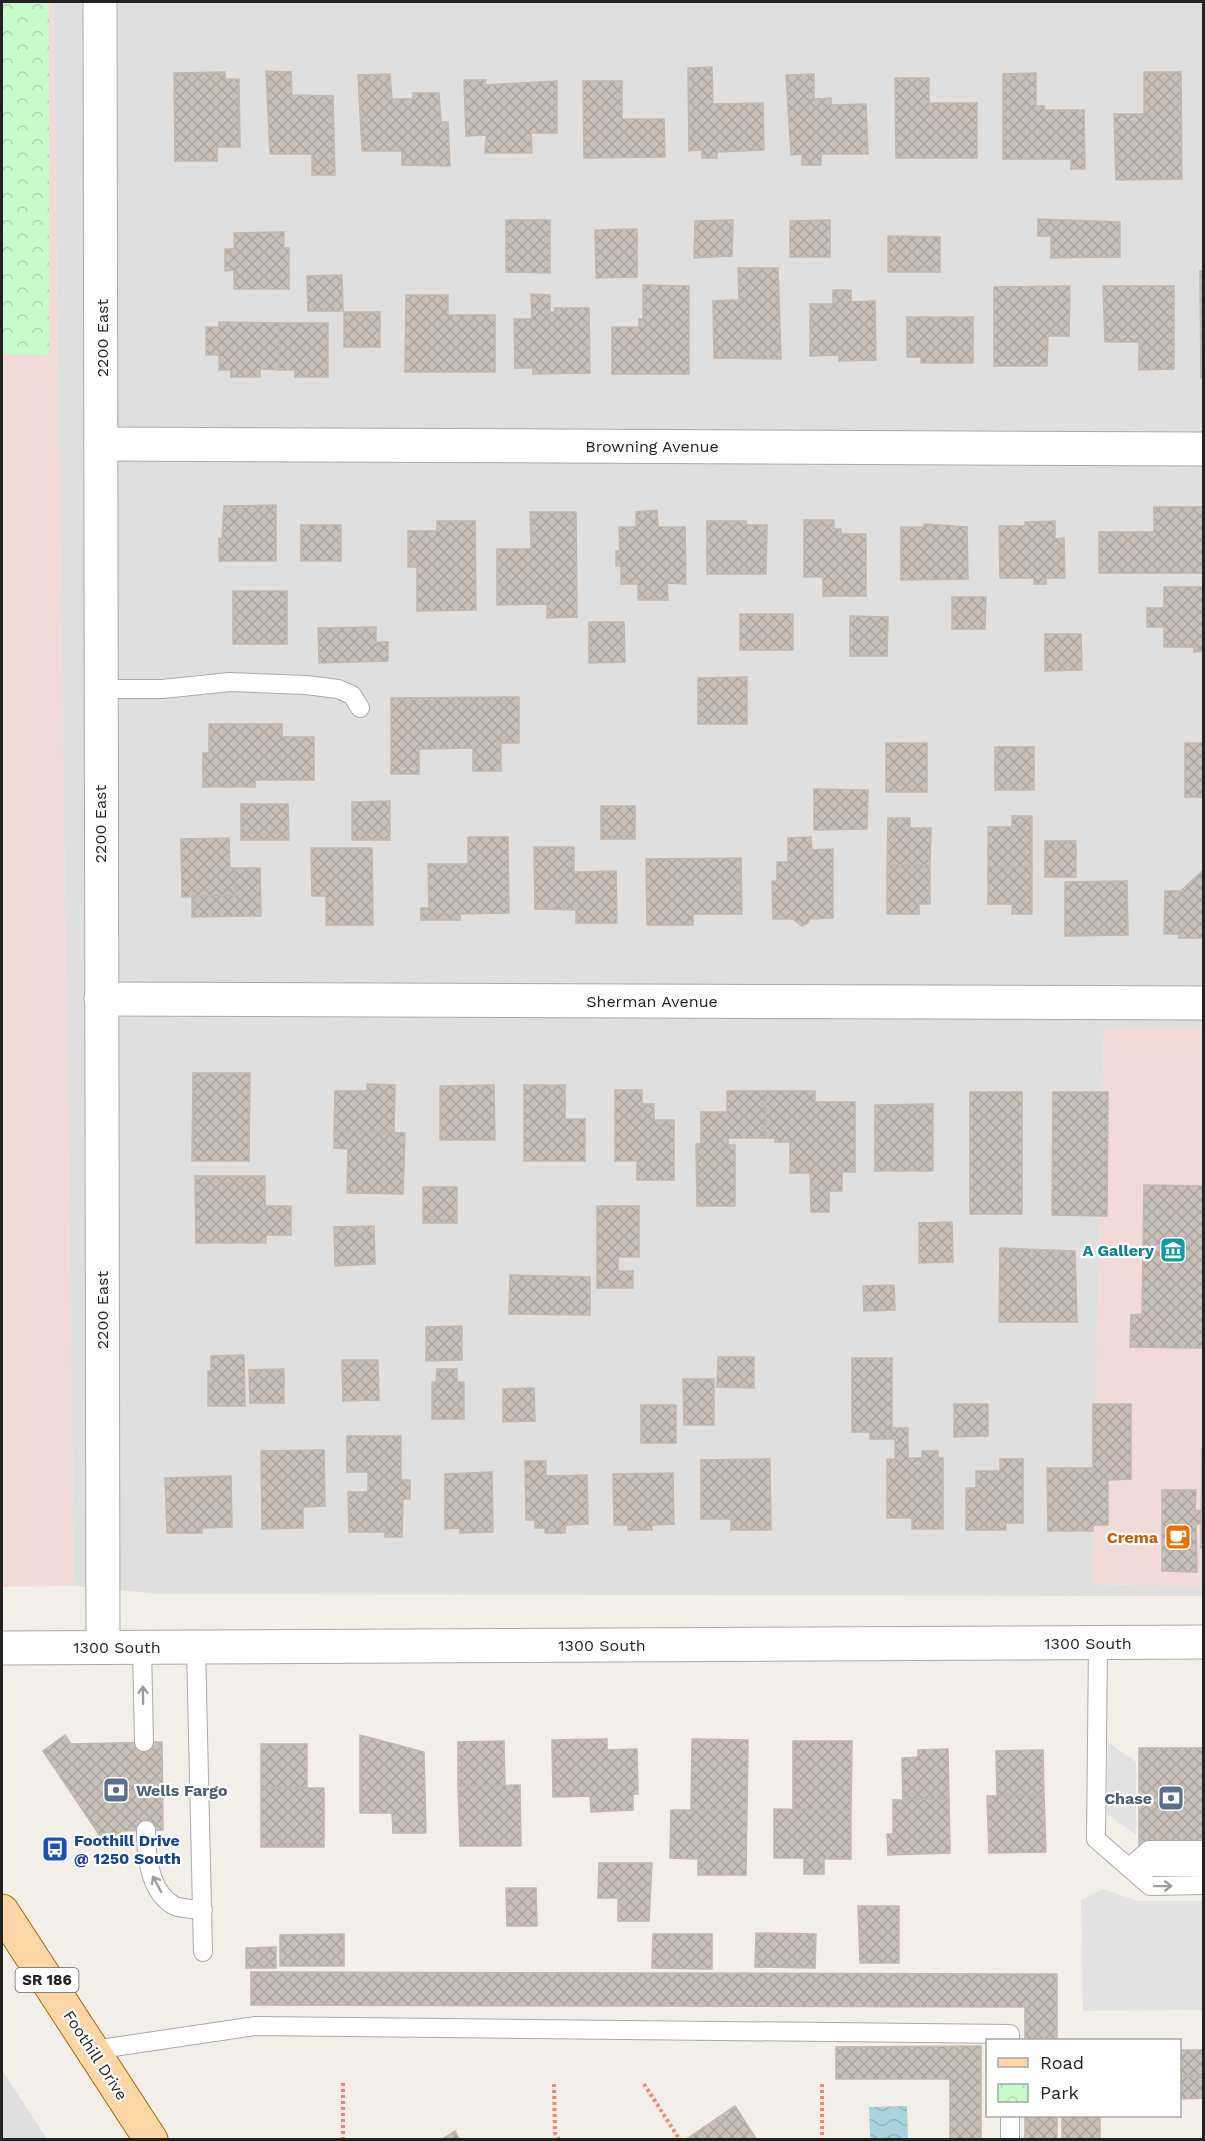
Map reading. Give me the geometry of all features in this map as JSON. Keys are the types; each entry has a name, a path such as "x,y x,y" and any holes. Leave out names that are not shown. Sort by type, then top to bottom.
{"main road":[{"name":"Foothill Drive","path":"2,1911 151,2139"}],"street":[{"name":"2200 East","path":"100,2 103,1647"},
{"name":"Browning Avenue","path":"101,444 1203,449"},
{"name":"Sherman Avenue","path":"101,999 1203,1003"},
{"name":"1300 South","path":"2,1647 1203,1642"}],"lane":[{"path":"100,689 182,688 230,682 306,685 338,689 352,694 360,708"},
{"path":"1098,1642 1096,1839 1150,1886 1203,1885"},
{"path":"142,1647 144,1742"},
{"path":"196,1647 203,1952"},
{"path":"146,1830 146,1854 156,1887 174,1906 203,1910"},
{"path":"1130,1867 1149,1850 1203,1850"},
{"path":"1130,1867 1203,1867"},
{"path":"93,2050 256,2026 1010,2034 1010,2039"},
{"path":"1010,2117 1010,2139"}],"path":[{"path":"343,2084 343,2139"},
{"path":"553,2139 555,2133 554,2084"},
{"path":"644,2084 680,2139"},
{"path":"822,2084 822,2139"},
{"path":"555,2133 559,2139"}],"shaded area":[{"path":"2,2 53,2 74,1586 2,1587"},
{"path":"53,2 1203,2 1203,1028 1104,1029 1092,1584 1203,1586 1203,1596 161,1594 74,1586"},
{"path":"1203,1028 1203,1586 1092,1584 1104,1029"},
{"path":"1108,1742 1136,1762 1136,1835 1107,1814"},
{"path":"1103,1889 1138,1901 1203,1901 1203,2010 1083,2011 1081,1900"},
{"path":"2,2070 47,2139 2,2139"}],"green space":[{"path":"2,2 49,2 49,355 2,354"}],"water":[{"path":"907,2106 908,2139 870,2139 869,2107"}],"building":[{"path":"712,67 713,104 763,103 764,150 717,152 717,158 702,158 702,150 689,151 688,68"},
{"path":"266,71 291,72 292,95 333,96 335,175 312,175 312,154 270,154"},
{"path":"225,72 225,79 239,79 240,147 217,147 217,161 175,161 174,73"},
{"path":"1144,72 1181,72 1182,179 1116,180 1114,114 1144,114"},
{"path":"1036,73 1036,106 1044,106 1045,110 1084,110 1085,169 1071,169 1071,159 1003,159 1003,74"},
{"path":"390,74 392,99 413,99 413,93 439,93 441,122 448,122 450,166 402,165 402,151 362,151 358,75"},
{"path":"814,74 814,99 831,98 831,105 866,104 868,154 821,154 821,165 802,165 802,154 791,155 786,75"},
{"path":"895,78 929,78 929,103 977,103 977,158 896,158"},
{"path":"464,80 486,80 485,85 557,81 557,133 531,133 532,153 485,153 486,135 466,136"},
{"path":"583,81 622,81 622,119 664,119 665,157 584,158"},
{"path":"1038,219 1120,222 1120,257 1051,258 1051,236 1038,236"},
{"path":"506,220 550,220 550,273 506,272"},
{"path":"733,220 732,256 694,258 695,221"},
{"path":"830,220 830,257 790,257 790,221"},
{"path":"637,229 637,277 596,278 595,230"},
{"path":"284,232 284,248 289,248 289,289 234,289 234,270 225,271 225,249 234,249 234,233"},
{"path":"888,236 940,237 940,272 888,272"},
{"path":"738,268 778,268 781,359 714,358 713,301 739,300"},
{"path":"1200,271 1204,271 1204,378 1201,378"},
{"path":"342,275 343,311 308,311 307,276"},
{"path":"643,285 689,286 689,374 612,374 612,327 639,327 639,319 643,319"},
{"path":"1070,286 1069,336 1048,336 1047,366 994,366 994,287"},
{"path":"1103,286 1174,286 1174,369 1139,370 1139,342 1105,342"},
{"path":"833,290 851,290 851,302 875,301 876,360 839,361 839,355 810,356 810,304 833,304"},
{"path":"531,294 550,295 550,312 555,312 555,308 589,308 590,373 533,374 533,368 515,368 514,319 532,319"},
{"path":"406,295 448,295 448,315 495,315 495,372 405,372"},
{"path":"344,312 380,312 380,347 344,347"},
{"path":"907,317 973,317 973,363 921,363 921,357 907,357"},
{"path":"219,322 279,323 279,370 260,369 260,377 231,377 231,370 219,370 219,355 206,355 206,327 219,327"},
{"path":"279,323 328,323 328,377 295,377 295,370 279,370"},
{"path":"276,505 276,561 219,561 219,538 222,538 224,506"},
{"path":"1154,507 1204,507 1204,573 1099,573 1099,532 1154,532"},
{"path":"657,510 658,527 685,527 686,584 667,583 668,600 638,600 638,584 621,584 621,566 616,566 616,551 620,551 619,527 636,527 636,512"},
{"path":"530,512 576,512 577,617 547,618 547,604 497,605 497,549 531,549"},
{"path":"804,520 834,520 834,529 841,529 841,534 866,534 866,596 823,596 823,577 804,577"},
{"path":"437,521 475,521 476,610 417,611 417,567 408,567 408,531 437,531"},
{"path":"707,521 746,521 746,525 767,525 766,574 707,574"},
{"path":"1055,521 1055,539 1064,538 1065,578 1046,578 1046,584 1034,584 1034,578 1000,578 999,526 1025,526 1025,522"},
{"path":"924,524 967,527 968,579 901,580 901,527 924,527"},
{"path":"301,525 341,525 341,561 301,561"},
{"path":"1164,587 1204,587 1204,651 1194,652 1194,647 1164,647 1164,627 1147,627 1147,608 1164,608"},
{"path":"233,591 287,591 287,644 233,644"},
{"path":"952,597 986,597 985,629 952,629"},
{"path":"740,614 793,614 793,650 740,650"},
{"path":"850,616 888,617 887,656 850,656"},
{"path":"589,622 624,622 625,662 589,663"},
{"path":"376,627 376,642 388,642 388,661 319,663 318,628"},
{"path":"1045,634 1081,634 1082,670 1045,671"},
{"path":"747,677 747,724 698,724 698,678"},
{"path":"519,697 519,743 501,743 501,771 473,771 473,748 419,749 419,774 391,774 391,698"},
{"path":"209,724 282,724 282,737 314,737 314,780 255,780 255,787 203,787 203,753 209,753"},
{"path":"886,743 927,743 927,792 886,792"},
{"path":"1185,743 1204,743 1204,797 1185,797"},
{"path":"995,747 1034,747 1034,790 995,790"},
{"path":"814,789 868,790 867,829 814,830"},
{"path":"390,801 390,840 352,840 352,802"},
{"path":"241,804 288,804 289,840 241,840"},
{"path":"601,806 635,806 635,839 601,839"},
{"path":"1012,816 1032,816 1032,867 988,867 988,827 1012,827"},
{"path":"888,818 910,818 910,828 931,828 930,865 887,865"},
{"path":"468,837 508,837 509,913 460,914 460,920 421,920 421,908 429,908 428,864 468,864"},
{"path":"811,837 812,850 833,849 833,918 810,919 802,926 793,919 773,919 772,881 777,881 777,862 788,862 788,838"},
{"path":"229,838 230,868 235,868 236,895 182,897 181,839"},
{"path":"1045,841 1076,841 1076,877 1045,877"},
{"path":"534,847 574,847 574,872 616,871 617,923 576,923 576,910 535,909"},
{"path":"311,848 372,848 373,925 326,925 326,896 312,896"},
{"path":"741,858 742,914 693,914 693,925 647,925 646,859"},
{"path":"887,865 930,865 930,904 919,904 919,914 887,914"},
{"path":"988,867 1032,867 1032,914 1012,914 1012,904 988,904"},
{"path":"235,868 260,868 261,916 192,917 192,896 236,895"},
{"path":"1201,872 1204,875 1204,938 1179,938 1179,934 1164,934 1165,891 1181,891"},
{"path":"1127,881 1128,935 1065,936 1065,882"},
{"path":"193,1073 250,1073 249,1161 192,1161"},
{"path":"367,1084 395,1085 394,1132 334,1131 335,1091 367,1091"},
{"path":"494,1085 495,1140 440,1140 440,1086"},
{"path":"524,1085 565,1085 565,1119 585,1119 585,1161 524,1161"},
{"path":"615,1090 642,1090 642,1104 654,1104 654,1120 674,1120 674,1180 637,1180 637,1161 615,1161"},
{"path":"727,1091 766,1091 766,1138 728,1138 728,1145 735,1145 735,1206 697,1206 696,1144 701,1144 701,1112 727,1112"},
{"path":"766,1091 815,1091 815,1102 855,1102 855,1172 842,1172 842,1191 829,1191 829,1212 811,1212 810,1173 790,1173 790,1142 775,1142 775,1138 766,1138"},
{"path":"970,1092 1022,1092 1022,1214 970,1214"},
{"path":"1053,1092 1108,1092 1107,1216 1052,1215"},
{"path":"933,1104 933,1171 875,1171 875,1105"},
{"path":"334,1131 405,1133 403,1194 347,1193 348,1149 334,1148"},
{"path":"195,1176 265,1176 265,1206 291,1206 291,1235 266,1235 266,1243 196,1243"},
{"name":"A Gallery","path":"1144,1185 1204,1186 1204,1348 1130,1347 1131,1315 1142,1314"},
{"path":"423,1187 457,1187 457,1223 423,1223"},
{"path":"597,1206 639,1206 639,1257 618,1257 618,1271 633,1271 633,1288 597,1288"},
{"path":"952,1222 953,1262 919,1263 919,1223"},
{"path":"374,1226 375,1264 335,1266 334,1227"},
{"path":"1000,1248 1075,1251 1077,1322 999,1322"},
{"path":"510,1275 590,1277 590,1315 509,1314"},
{"path":"894,1285 895,1310 864,1311 863,1286"},
{"path":"462,1326 462,1360 426,1361 426,1327"},
{"path":"244,1355 245,1406 208,1406 208,1371 211,1371 211,1356"},
{"path":"718,1357 754,1357 754,1388 717,1387"},
{"path":"852,1358 892,1358 892,1428 908,1428 908,1458 922,1458 922,1451 938,1451 938,1458 943,1458 943,1529 912,1529 912,1518 887,1518 887,1459 895,1459 895,1439 870,1439 870,1432 852,1432"},
{"path":"342,1360 378,1360 379,1400 343,1401"},
{"path":"284,1369 284,1403 250,1403 249,1370"},
{"path":"437,1369 457,1369 457,1382 464,1382 464,1419 432,1419 432,1382 436,1382"},
{"path":"683,1379 714,1379 714,1425 684,1425"},
{"path":"534,1388 535,1421 503,1422 503,1389"},
{"path":"954,1404 988,1404 988,1436 954,1437"},
{"path":"1093,1404 1131,1404 1131,1479 1108,1480 1108,1525 1093,1525 1093,1531 1048,1531 1047,1468 1093,1468"},
{"path":"641,1405 676,1405 676,1443 641,1443"},
{"path":"347,1436 401,1436 401,1480 410,1480 410,1499 403,1499 402,1537 385,1537 385,1532 349,1532 348,1492 368,1492 368,1472 347,1472"},
{"path":"1202,1449 1204,1449 1204,1548 1201,1548"},
{"path":"324,1450 325,1506 303,1507 303,1528 262,1529 261,1451"},
{"path":"770,1459 771,1530 731,1530 731,1519 701,1519 701,1460"},
{"path":"1000,1459 1023,1459 1023,1523 1006,1523 1006,1530 966,1530 966,1488 976,1488 976,1471 1000,1471"},
{"path":"525,1461 546,1461 546,1476 587,1475 588,1524 565,1525 565,1533 545,1533 545,1528 535,1528 535,1520 526,1520"},
{"path":"492,1472 493,1532 460,1533 460,1528 445,1529 445,1474"},
{"path":"673,1473 674,1524 652,1525 652,1530 628,1530 628,1525 614,1525 613,1474"},
{"path":"231,1476 232,1527 202,1528 202,1533 167,1533 165,1478"},
{"path":"1162,1490 1196,1490 1195,1510 1201,1511 1201,1523 1196,1525 1197,1572 1162,1571"},
{"name":"Wells Fargo","path":"65,1735 71,1744 162,1742 163,1830 122,1831 104,1842 43,1751"},
{"path":"360,1735 424,1752 426,1833 393,1833 392,1813 360,1813"},
{"path":"607,1739 607,1750 637,1749 638,1794 633,1794 633,1810 591,1812 590,1796 553,1797 552,1740"},
{"path":"692,1739 748,1740 747,1810 691,1810"},
{"path":"504,1741 505,1785 458,1786 458,1742"},
{"path":"793,1741 852,1741 851,1810 793,1809"},
{"path":"261,1744 307,1744 307,1788 261,1788"},
{"name":"Chase","path":"1139,1748 1204,1748 1204,1848 1139,1848"},
{"path":"948,1749 949,1799 903,1800 902,1758 918,1757 918,1750"},
{"path":"1043,1750 1044,1795 997,1796 996,1751"},
{"path":"520,1785 521,1846 460,1846 458,1786"},
{"path":"261,1788 324,1788 324,1847 261,1847"},
{"path":"1044,1795 1046,1852 989,1853 987,1796"},
{"path":"949,1799 950,1853 888,1855 887,1834 893,1834 893,1800"},
{"path":"774,1809 851,1810 851,1859 824,1859 824,1874 804,1874 804,1858 774,1858"},
{"path":"671,1810 747,1810 746,1875 698,1875 698,1859 670,1858"},
{"path":"599,1863 652,1863 649,1921 618,1921 618,1898 598,1898"},
{"path":"506,1888 536,1888 537,1926 507,1926"},
{"path":"858,1906 899,1906 899,1963 860,1963"},
{"path":"756,1933 816,1934 815,1968 755,1967"},
{"path":"344,1934 344,1966 280,1966 280,1935"},
{"path":"653,1934 712,1934 712,1969 652,1968"},
{"path":"276,1947 276,1968 246,1968 246,1948"},
{"path":"251,1972 1057,1974 1057,2039 1025,2039 1025,2007 251,2005"},
{"path":"981,2046 981,2140 950,2140 950,2079 836,2079 836,2047"},
{"path":"1181,2050 1204,2050 1204,2076 1181,2076"},
{"path":"1181,2076 1204,2076 1204,2098 1181,2099"},
{"path":"735,2106 757,2140 685,2140"},
{"path":"1025,2117 1057,2117 1057,2140 1025,2140"},
{"path":"1062,2117 1100,2117 1100,2140 1062,2140"},
{"path":"455,2131 460,2140 441,2140"}],"place":[{"name":"A Gallery","path":"1173,1250"},
{"name":"Crema","path":"1178,1537"},
{"name":"Wells Fargo","path":"116,1790"},
{"name":"Chase","path":"1171,1798"},
{"name":"Foothill Drive @ 1250 South","path":"55,1849"}]}
